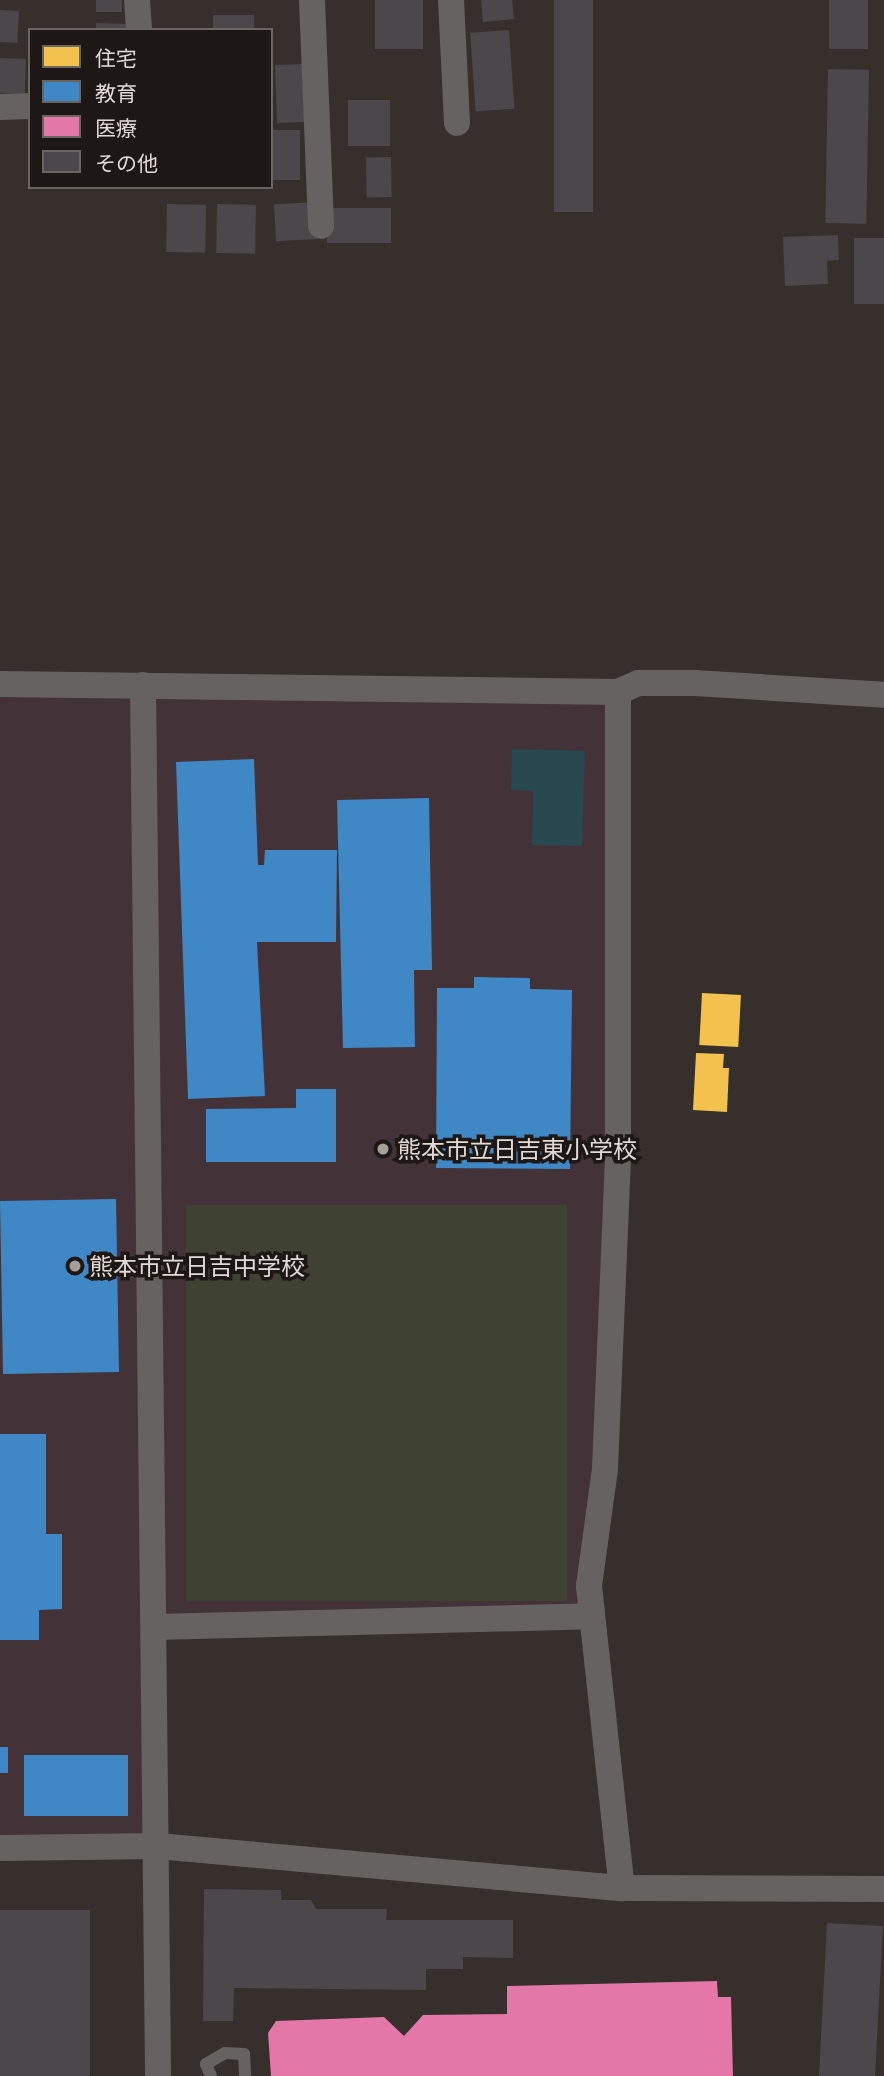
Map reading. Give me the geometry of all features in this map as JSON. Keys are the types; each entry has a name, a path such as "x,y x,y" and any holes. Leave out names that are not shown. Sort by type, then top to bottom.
{"street":[{"path":"137,0 139,28"},
{"path":"312,0 321,226"},
{"path":"451,0 457,123"},
{"path":"0,107 28,106"},
{"path":"0,684 618,692 638,683 695,683 884,695"},
{"path":"143,685 158,1846 158,2076"},
{"path":"618,692 618,1158 605,1469 589,1586 622,1888"},
{"path":"155,1627 591,1616"},
{"path":"0,1848 158,1846 622,1888 884,1889"}],"lane":[{"path":"211,2076 206,2064 225,2053 244,2054 245,2076"}],"shaded area":[{"name":"熊本市立日吉東小学校","path":"0,684 618,692 618,1158 591,1616 155,1627 158,1846 0,1848"}],"green space":[{"path":"186,1205 567,1205 567,1601 186,1601"}],"water":[{"path":"512,749 585,751 582,846 532,845 533,791 511,790"}],"building: 住宅":[{"path":"702,993 741,995 738,1047 699,1045"},
{"path":"696,1053 724,1054 723,1068 729,1068 727,1112 693,1110"}],"building: 教育":[{"path":"254,759 258,865 264,865 265,850 337,850 336,942 257,942 265,1096 188,1099 176,762"},
{"path":"429,798 432,970 414,970 415,1047 343,1048 337,800"},
{"path":"474,977 530,978 530,989 572,990 570,1169 436,1168 437,988 474,988"},
{"path":"296,1089 336,1089 336,1162 206,1162 206,1109 296,1108"},
{"path":"116,1199 119,1372 3,1374 0,1201"},
{"path":"0,1434 46,1434 46,1534 62,1534 62,1609 39,1610 39,1640 0,1640"},
{"path":"0,1747 8,1747 8,1773 0,1773"},
{"path":"24,1755 128,1755 128,1816 24,1816"}],"building: 医療":[{"path":"717,1981 718,1997 731,1997 733,2076 271,2076 268,2033 276,2021 384,2017 404,2036 423,2015 507,2014 507,1986"}],"building: その他":[{"path":"96,0 122,0 122,12 96,12"},
{"path":"375,0 423,0 423,49 375,49"},
{"path":"481,0 512,0 514,19 483,22"},
{"path":"554,0 593,0 593,212 554,212"},
{"path":"829,0 868,0 868,49 829,49"},
{"path":"0,10 19,11 17,43 0,42"},
{"path":"213,15 254,15 254,28 213,28"},
{"path":"96,23 130,24 130,28 96,28"},
{"path":"509,30 515,109 476,112 470,33"},
{"path":"0,58 26,59 25,94 0,93"},
{"path":"305,64 307,122 277,123 275,65"},
{"path":"828,69 869,70 866,224 825,223"},
{"path":"348,100 390,100 390,146 348,146"},
{"path":"273,130 300,130 300,180 273,180"},
{"path":"366,157 391,157 392,197 367,197"},
{"path":"316,202 318,239 276,241 274,204"},
{"path":"167,204 206,205 205,253 166,252"},
{"path":"217,204 256,205 255,254 216,253"},
{"path":"327,208 391,208 391,243 327,243"},
{"path":"838,235 839,260 827,261 828,284 785,286 783,237"},
{"path":"854,238 884,238 884,304 854,304"},
{"path":"204,1889 281,1890 281,1900 311,1900 316,1909 387,1909 386,1920 513,1920 513,1958 463,1957 463,1969 426,1969 426,1990 234,1988 233,2021 203,2021"},
{"path":"0,1910 90,1910 90,2076 0,2076"},
{"path":"827,1923 883,1926 875,2076 819,2076"}],"place":[{"name":"熊本市立日吉東小学校","path":"383,1149"},
{"name":"熊本市立日吉中学校","path":"75,1266"}]}
